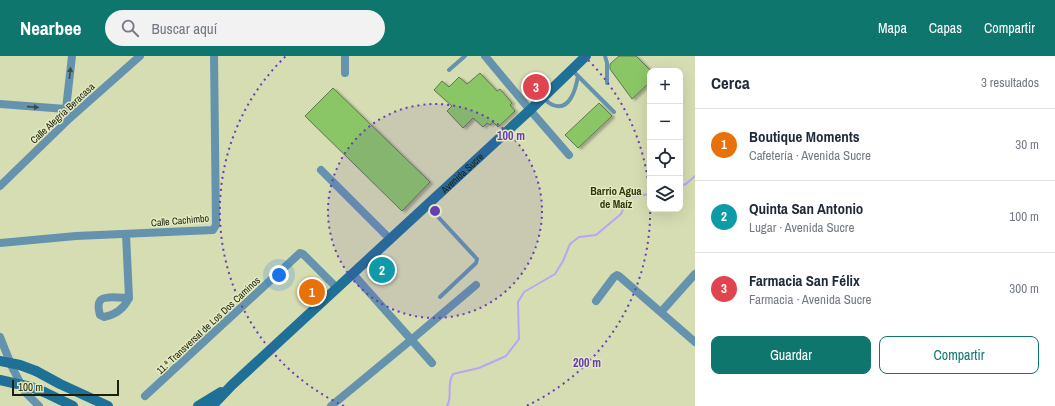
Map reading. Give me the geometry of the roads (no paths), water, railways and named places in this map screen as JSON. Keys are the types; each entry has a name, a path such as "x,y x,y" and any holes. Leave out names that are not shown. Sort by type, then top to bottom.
{"main road":[{"name":"Avenida Sucre","path":"216,404 232,386 427,204 543,98 575,73 586,56"},
{"path":"0,361 20,365 36,371 108,406"},
{"path":"0,380 31,387 73,406"},
{"name":"Avenida Sucre","path":"198,406 232,386"}],"street":[{"path":"70,118 66,109 72,56"},
{"name":"Calle Alegría Beracasa","path":"0,186 70,118 140,56"},
{"name":"Calle Cachimbo","path":"0,244 76,236 213,230 216,224 214,56"},
{"path":"345,56 345,73"},
{"path":"485,56 569,155"},
{"path":"0,104 66,109"},
{"path":"321,170 390,239"},
{"path":"126,234 129,298"},
{"name":"11.ª Transversal de Los Dos Caminos","path":"145,396 300,253 303,254 337,288"},
{"path":"353,274 432,363"},
{"path":"661,312 695,274"},
{"path":"596,301 617,275 695,342"},
{"path":"331,406 476,285"},
{"path":"0,337 12,367 25,392 39,406"}],"lane":[{"path":"449,70 465,56"},
{"path":"605,56 608,62 607,83"},
{"path":"543,98 555,106 561,107 566,104 575,91 575,73"},
{"path":"575,73 614,112"},
{"path":"427,204 477,259 476,263 440,297"}],"waterway":[{"path":"683,185 695,176"},
{"path":"447,406 449,402 450,382 453,374 479,368 506,356 519,339 518,302 524,292 555,274 563,261 570,244 579,237 596,235 621,214 628,197 647,194"}],"place":[{"name":"Farmacia San Félix","path":"536,87"},
{"name":"Quinta San Antonio","path":"382,270"},
{"name":"Boutique Moments","path":"312,292"}],"district":[{"name":"Barrio Agua de Maíz","path":"616,197"}]}
